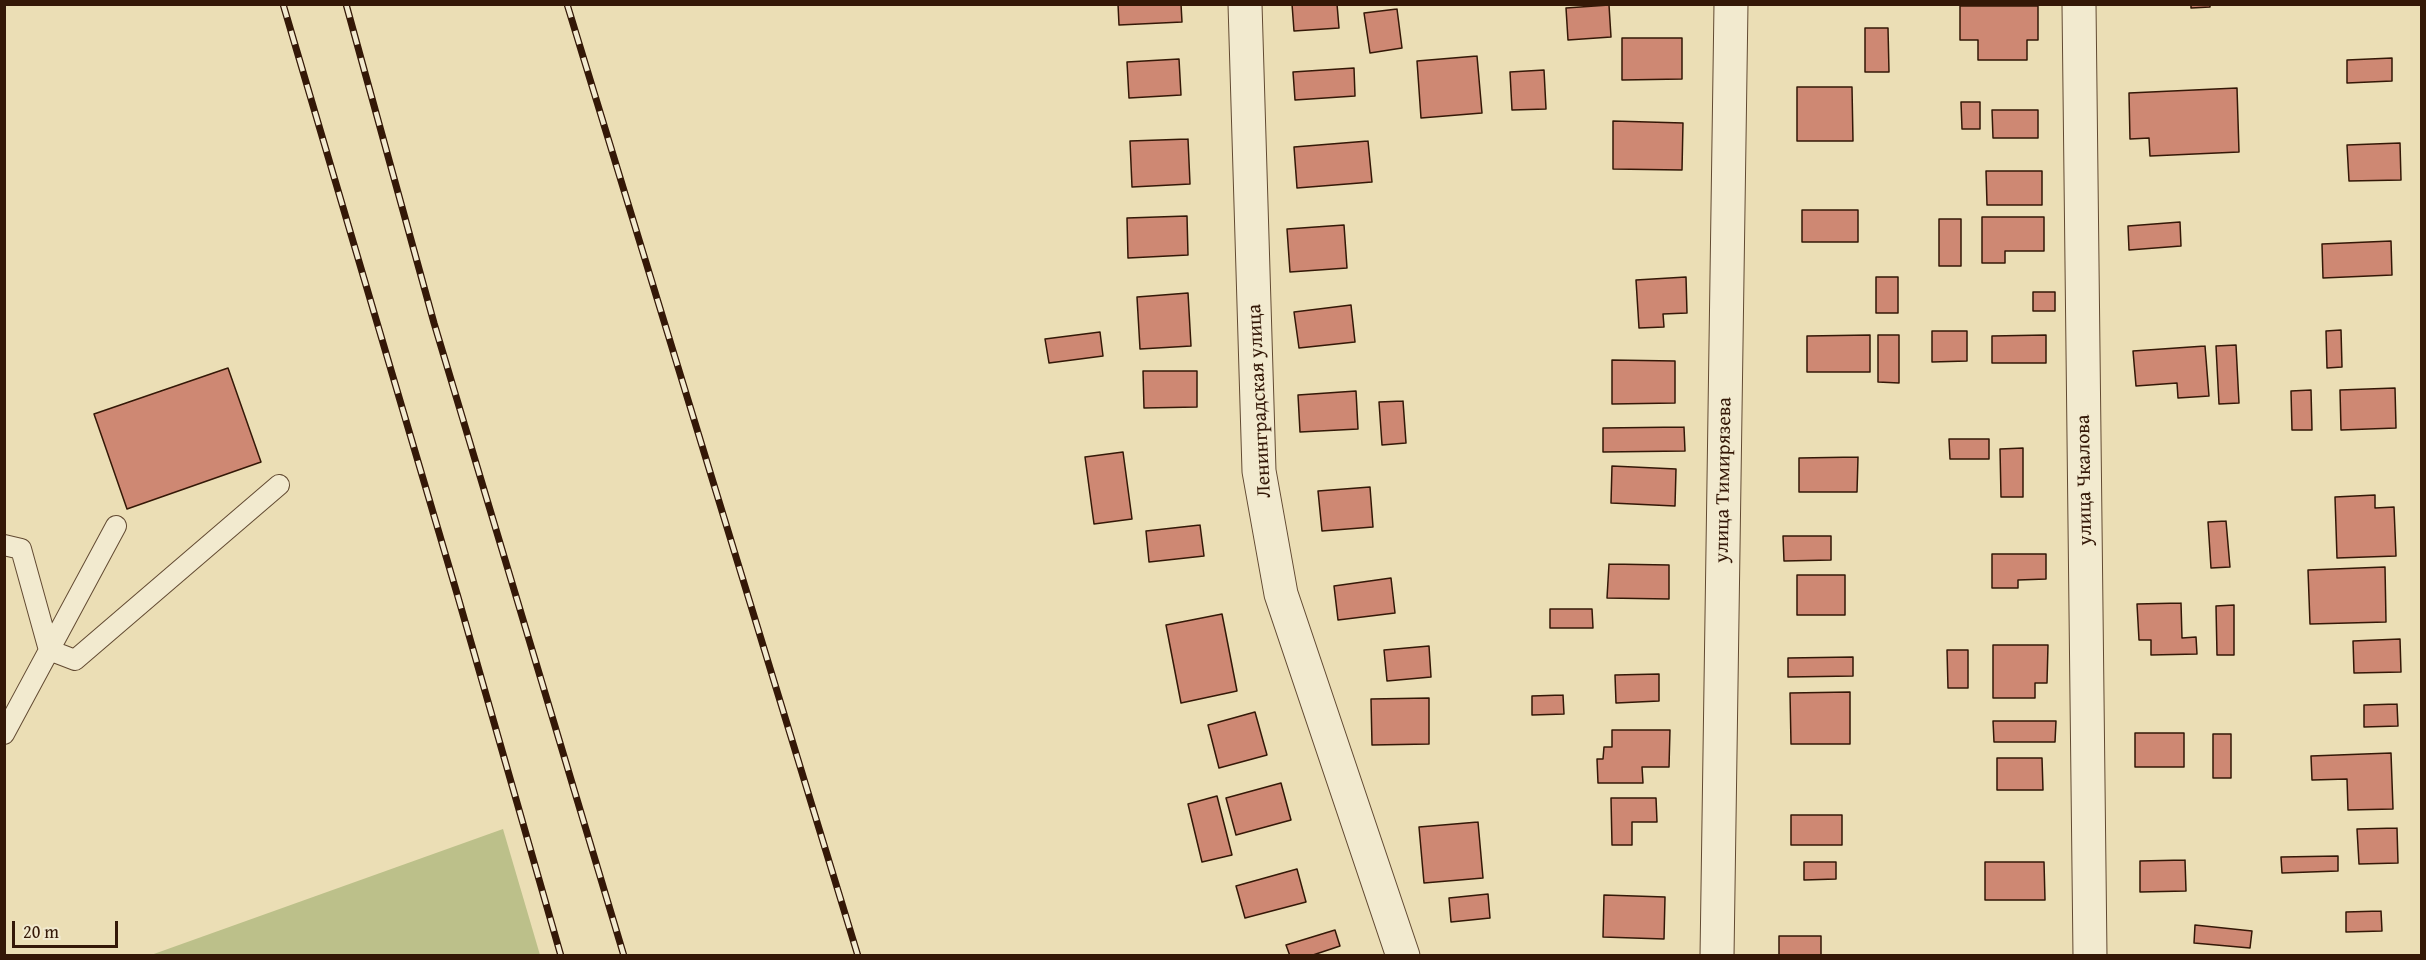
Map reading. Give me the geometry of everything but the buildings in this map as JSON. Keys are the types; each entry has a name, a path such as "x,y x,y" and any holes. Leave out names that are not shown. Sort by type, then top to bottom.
{"street":[{"name":"Ленинградская улица","path":"1245,4 1259,471 1281,594 1403,956"},
{"name":"улица Тимирязева","path":"1717,956 1731,4"},
{"name":"улица Чкалова","path":"2079,4 2090,956"}],"lane":[{"path":"50,650 75,660 279,485"},
{"path":"4,734 116,526"},
{"path":"4,545 21,549 50,650"}],"green space":[{"path":"503,829 540,955 151,955"}],"railway":[{"path":"283,4 561,956"},
{"path":"346,4 434,323 624,956"},
{"path":"567,4 858,956"}]}
